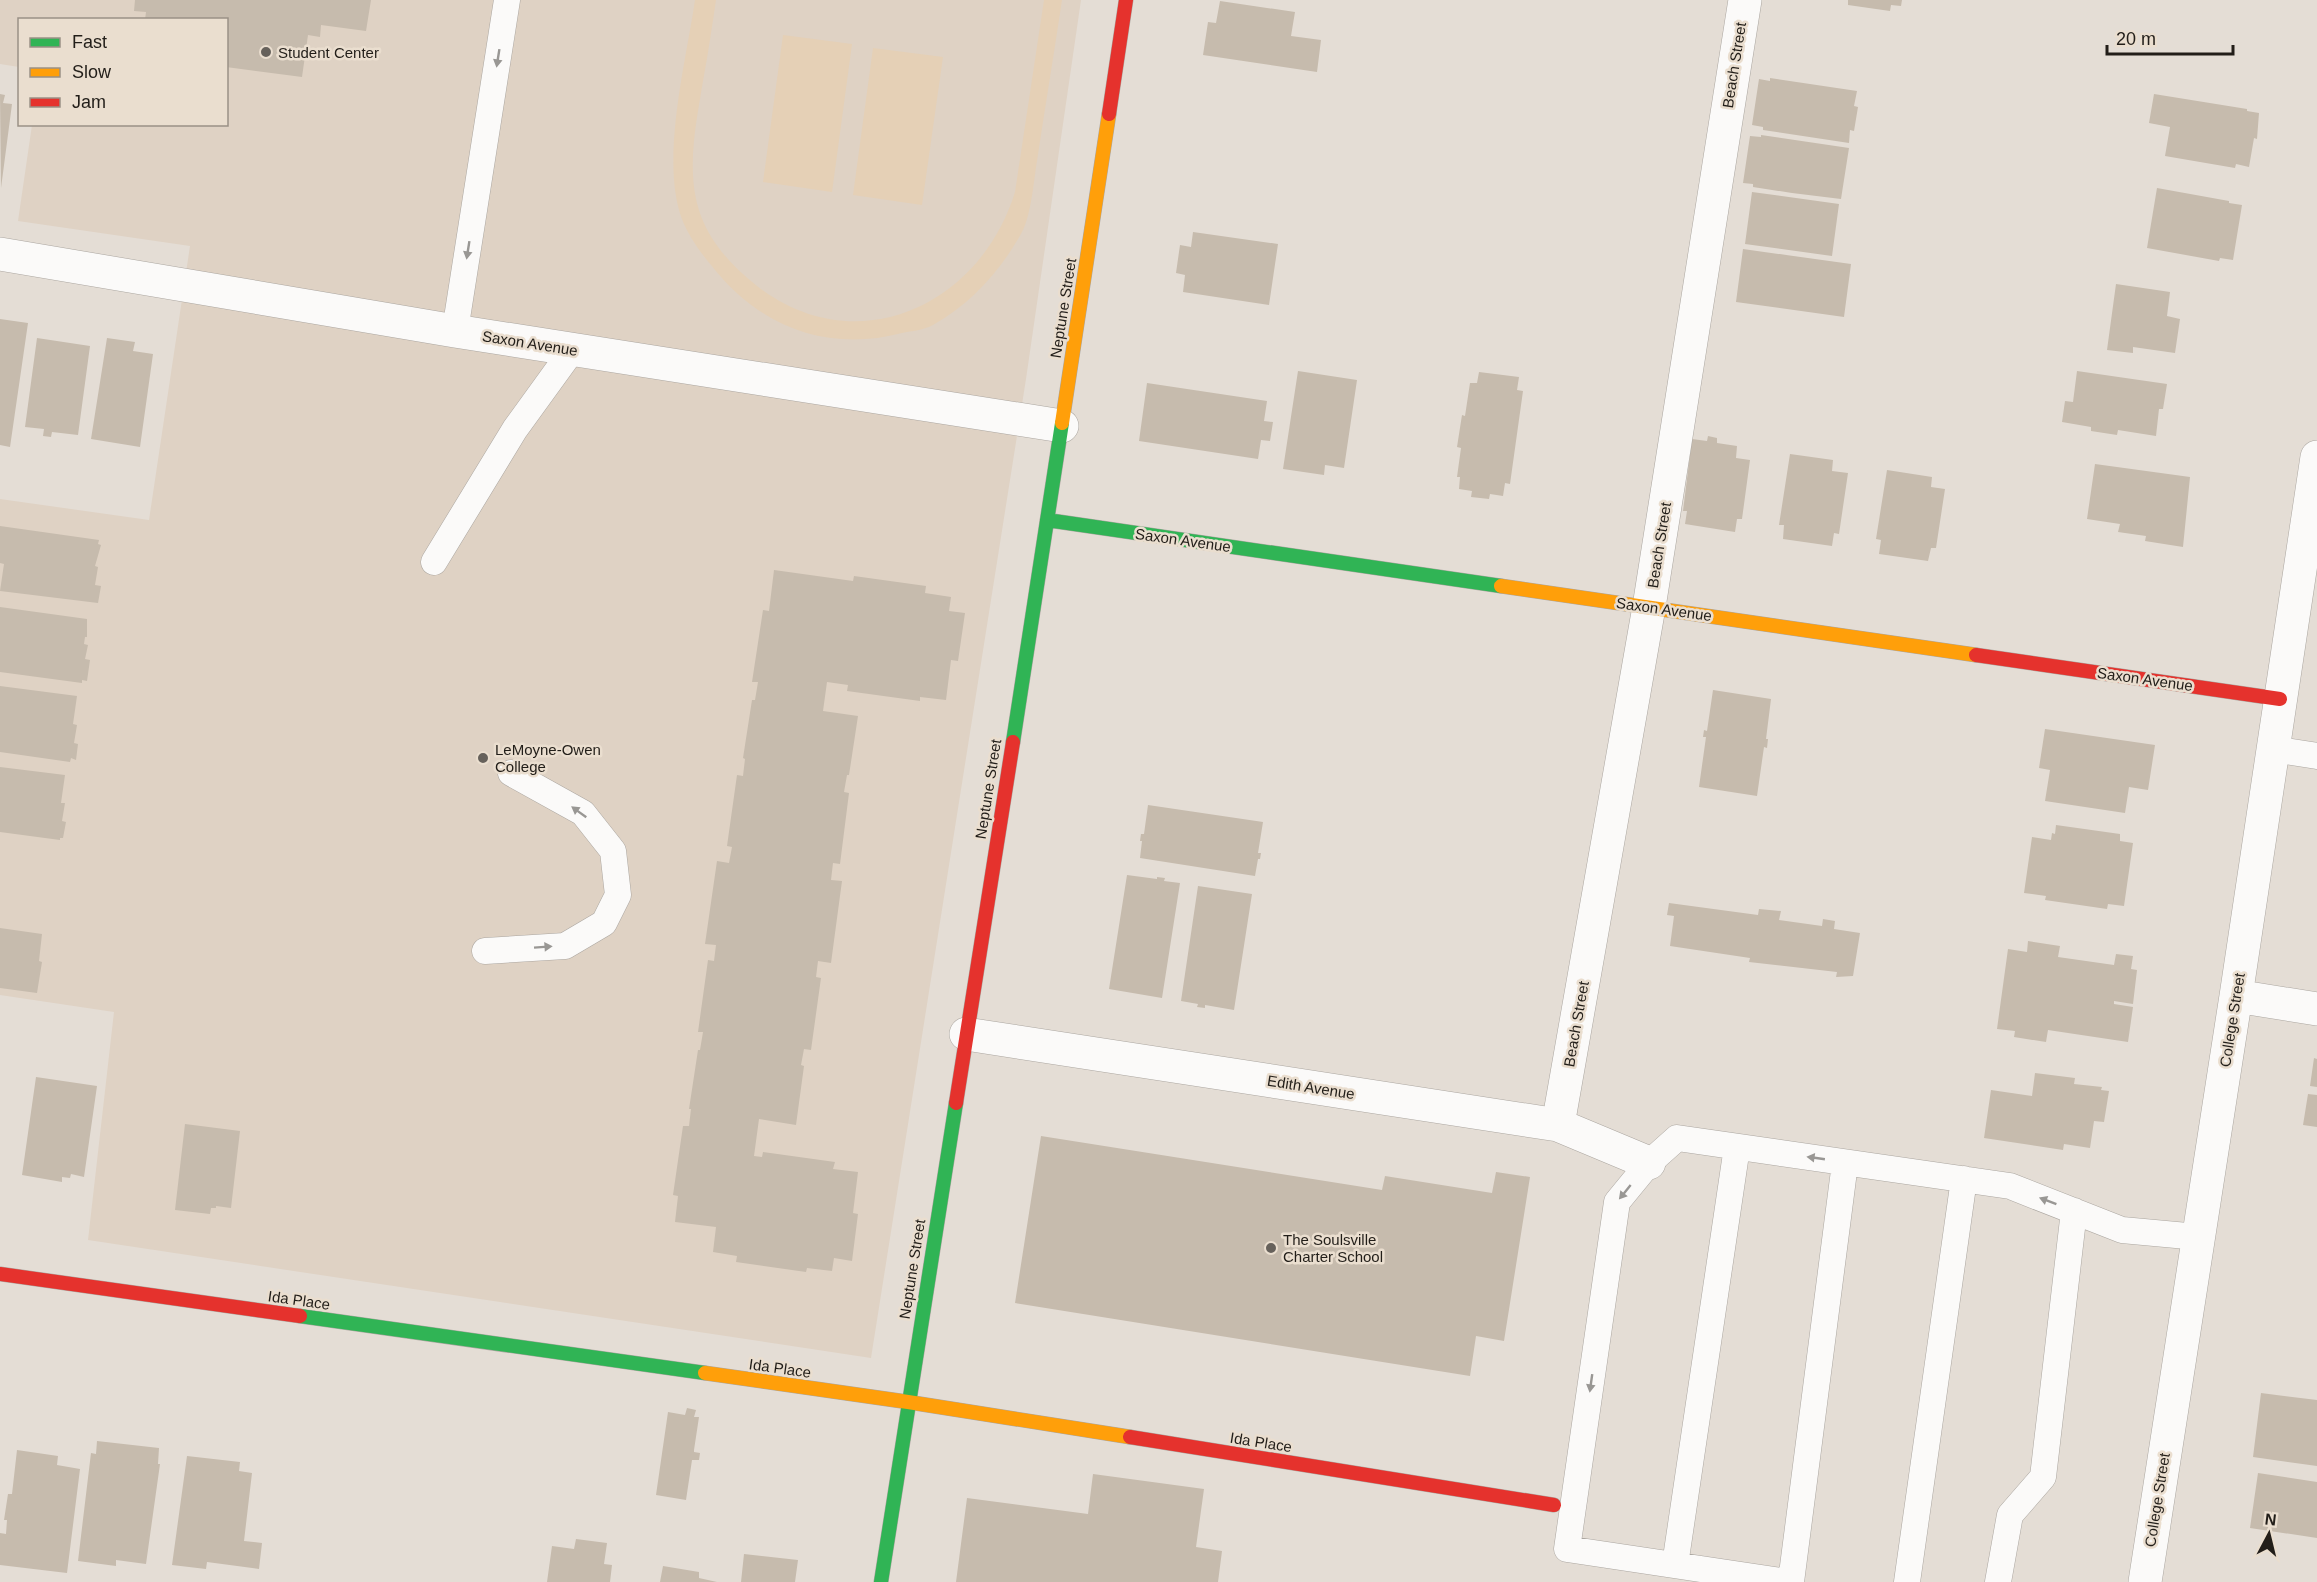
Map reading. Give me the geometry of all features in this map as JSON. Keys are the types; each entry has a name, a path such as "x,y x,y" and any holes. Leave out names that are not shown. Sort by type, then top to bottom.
{"street":[{"name":"Neptune Street","path":"881,1582 1062,426 1126,0"},
{"name":"Beach Street","path":"1558,1125 1649,607 1745,0"},
{"name":"Saxon Avenue","path":"0,254 455,331 1062,426"},
{"name":"College Street","path":"2145,1582 2317,457"},
{"name":"Saxon Avenue","path":"1047,520 2280,699"},
{"path":"2236,996 2317,1009"},
{"name":"Edith Avenue","path":"966,1034 1558,1125 1649,1163"},
{"name":"Ida Place","path":"0,1274 908,1402 1554,1505"}],"lane":[{"path":"455,331 507,0"},
{"path":"434,562 515,429 573,349"},
{"path":"2273,749 2317,756"},
{"path":"485,951 565,946 604,923 618,894 613,851 583,813 511,773"},
{"path":"1845,1163 1789,1582 1567,1549 1617,1202 1649,1163 1677,1138 2010,1186 2122,1230 2198,1237"},
{"path":"1675,1565 1737,1147"},
{"path":"1907,1582 1964,1179"},
{"path":"1998,1582 2010,1515 2043,1477 2074,1211"}],"shaded area":[{"name":"LeMoyne-Owen College","path":"0,0 1081,0 1026,379 871,1358 88,1240 114,1012 0,995 0,499 149,520 190,246 18,221 32,126 228,126 228,18 18,18 18,67 0,64"},
{"path":"695,0 716,0 693,148 696,200 711,236 724,255 748,279 795,309 834,320 873,320 910,311 944,292 974,266 998,232 1015,192 1044,0 1062,0 1028,217 1022,232 1005,259 973,296 947,316 926,328 874,338 847,339 821,336 772,319 730,286 707,260 691,237 682,219 676,195 673,169 674,141 681,81"},
{"path":"783,35 852,44 832,192 763,182"},
{"path":"873,48 943,57 922,205 853,195"}],"building":[{"name":"Student Center","path":"135,0 371,0 366,31 321,25 320,37 308,35 302,77 228,67 228,18 145,18 146,12 134,11"},
{"path":"1848,0 1902,0 1901,6 1891,5 1890,11 1848,5"},
{"path":"1220,1 1295,12 1291,36 1321,40 1317,72 1203,55 1208,22 1216,23"},
{"path":"1770,78 1857,91 1854,106 1858,107 1854,131 1850,130 1849,143 1763,130 1763,127 1752,125 1759,79 1770,81"},
{"path":"0,94 5,95 3,103 12,104 1,188"},
{"path":"2154,94 2259,113 2257,139 2254,138 2249,167 2236,164 2235,168 2165,156 2170,127 2149,123"},
{"path":"1761,135 1849,148 1841,199 1753,187 1753,184 1743,183 1750,136 1761,137"},
{"path":"2157,188 2242,205 2233,260 2220,258 2219,261 2147,248"},
{"path":"1752,192 1839,204 1832,256 1745,244"},
{"path":"1193,232 1278,244 1269,305 1183,292 1185,275 1176,273 1180,245 1191,247"},
{"path":"1743,249 1851,264 1844,317 1736,302"},
{"path":"2116,284 2170,292 2167,316 2180,319 2175,353 2133,347 2133,353 2107,350"},
{"path":"0,319 28,323 10,447 0,445"},
{"path":"37,338 90,346 78,435 52,432 51,437 43,436 44,429 25,427"},
{"path":"107,338 135,342 133,351 153,354 140,447 91,439"},
{"path":"1298,371 1357,380 1344,468 1325,465 1324,475 1283,469"},
{"path":"2077,371 2167,384 2163,409 2159,409 2156,436 2118,430 2117,435 2091,431 2091,427 2062,422 2065,401 2073,402"},
{"path":"1479,372 1519,377 1517,390 1523,391 1510,484 1505,483 1503,496 1490,494 1489,499 1471,497 1472,491 1459,489 1460,477 1457,477 1461,448 1457,447 1462,415 1465,416 1470,383 1477,383"},
{"path":"1147,383 1267,401 1264,421 1273,422 1270,441 1261,440 1258,459 1139,441"},
{"path":"1708,436 1717,438 1717,443 1737,446 1736,458 1750,460 1742,519 1737,519 1735,532 1685,524 1687,511 1683,511 1692,439 1707,441"},
{"path":"1790,454 1833,460 1832,471 1848,473 1839,534 1834,533 1832,546 1783,539 1784,525 1779,525"},
{"path":"2095,464 2190,477 2183,547 2145,541 2146,536 2118,532 2120,524 2087,519"},
{"path":"1887,470 1932,477 1931,487 1945,489 1936,548 1931,548 1928,561 1879,554 1881,540 1876,539"},
{"path":"0,526 99,540 98,544 101,545 95,566 98,567 95,585 101,586 98,603 0,591 4,564 0,563"},
{"path":"774,570 853,581 854,576 926,586 925,593 951,597 949,611 965,613 958,661 951,660 946,700 920,697 920,701 847,691 848,685 827,682 823,711 858,716 849,775 847,775 844,792 849,793 840,864 833,863 831,880 842,881 831,963 818,961 816,977 821,978 811,1050 804,1049 801,1065 804,1066 796,1125 759,1119 754,1156 762,1157 763,1152 835,1162 833,1169 858,1172 853,1213 858,1214 852,1261 834,1258 832,1271 807,1268 806,1272 736,1262 737,1256 713,1252 716,1227 675,1222 678,1196 673,1195 683,1126 689,1126 691,1109 689,1109 703,1032 698,1032 708,960 714,961 716,945 705,944 717,861 729,863 732,847 727,846 737,775 743,776 745,759 743,758 752,700 755,700 758,682 752,682 763,610 769,611"},
{"path":"0,607 87,619 87,637 85,637 84,644 88,645 85,659 90,660 87,681 82,680 82,683 0,672"},
{"path":"0,686 77,696 73,724 77,725 74,743 78,744 76,760 71,758 70,762 0,752"},
{"path":"1713,690 1771,699 1767,748 1764,747 1757,796 1699,787 1706,737 1703,737 1704,730 1707,731"},
{"path":"2045,729 2155,745 2148,790 2129,787 2125,813 2045,801 2050,770 2039,768"},
{"path":"0,767 65,775 61,803 65,803 62,821 66,822 63,838 60,840 0,832"},
{"path":"1148,805 1263,822 1258,853 1261,853 1255,876 1140,858 1141,834 1144,834"},
{"path":"2056,825 2120,834 2120,841 2133,843 2124,906 2108,904 2107,909 2045,900 2046,896 2024,893 2032,837 2051,840 2052,833 2055,834"},
{"path":"1127,875 1165,878 1164,881 1180,883 1162,998 1109,989"},
{"path":"1198,886 1252,894 1234,1010 1205,1005 1205,1008 1197,1007 1198,1004 1181,1001"},
{"path":"1669,903 1758,915 1759,909 1781,911 1779,920 1822,926 1823,919 1835,921 1834,929 1860,933 1853,976 1836,977 1837,972 1749,962 1750,958 1670,946 1674,916 1667,915"},
{"path":"0,928 42,934 39,961 42,962 37,993 0,988"},
{"path":"2028,941 2060,946 2058,957 2114,965 2116,954 2133,956 2131,969 2137,970 2133,1004 2114,1001 2114,1004 2133,1007 2128,1042 2048,1030 2046,1042 2014,1037 2015,1031 1997,1029 2008,949 2027,952"},
{"path":"2314,1058 2317,1059 2317,1087 2310,1086"},
{"path":"2035,1073 2075,1078 2074,1084 2102,1087 2101,1090 2109,1091 2104,1122 2094,1121 2090,1148 2064,1144 2063,1150 1984,1138 1991,1090 2032,1096"},
{"path":"36,1077 97,1086 84,1177 71,1174 70,1178 62,1177 62,1182 22,1175"},
{"path":"2308,1094 2317,1095 2317,1127 2303,1125"},
{"path":"185,1124 240,1131 231,1208 216,1206 216,1208 211,1208 210,1214 175,1210"},
{"name":"The Soulsville Charter School","path":"1041,1136 1382,1190 1385,1176 1492,1193 1496,1172 1530,1177 1504,1341 1476,1336 1470,1376 1015,1303"},
{"path":"2261,1393 2317,1400 2317,1466 2253,1457"},
{"path":"687,1408 696,1410 694,1417 699,1417 694,1452 700,1453 699,1460 692,1460 686,1500 656,1495 668,1412 685,1415"},
{"path":"97,1441 159,1448 158,1464 160,1464 146,1564 116,1560 116,1566 78,1561 91,1453 96,1454"},
{"path":"17,1450 58,1456 57,1465 80,1469 67,1573 0,1565 0,1533 6,1534 7,1520 4,1520 8,1494 12,1494"},
{"path":"187,1456 240,1462 239,1471 252,1473 244,1541 262,1543 259,1569 207,1562 206,1569 172,1565"},
{"path":"2258,1473 2317,1482 2317,1538 2250,1528"},
{"path":"1093,1474 1204,1489 1196,1547 1222,1551 1218,1582 956,1582 967,1498 1088,1514"},
{"path":"576,1539 607,1543 604,1564 612,1565 610,1582 547,1582 552,1546 574,1549"},
{"path":"744,1554 798,1560 795,1582 741,1582"},
{"path":"663,1566 699,1572 699,1578 717,1582 660,1582"}],"traffic: fast":[{"path":"1013,742 1062,423"},
{"path":"1047,520 1501,586"},
{"path":"881,1582 956,1103"},
{"path":"300,1316 705,1373"}],"traffic: slow":[{"path":"1062,423 1109,114"},
{"path":"1501,586 1976,655"},
{"path":"705,1373 1130,1437"}],"traffic: jam":[{"path":"1109,114 1126,0"},
{"path":"1976,655 2280,699"},
{"path":"956,1103 1013,742"},
{"path":"0,1274 300,1316"},
{"path":"1130,1437 1554,1505"}],"place":[{"name":"Student Center","path":"266,52"},
{"name":"LeMoyne-Owen College","path":"483,758"},
{"name":"The Soulsville Charter School","path":"1271,1248"}]}
